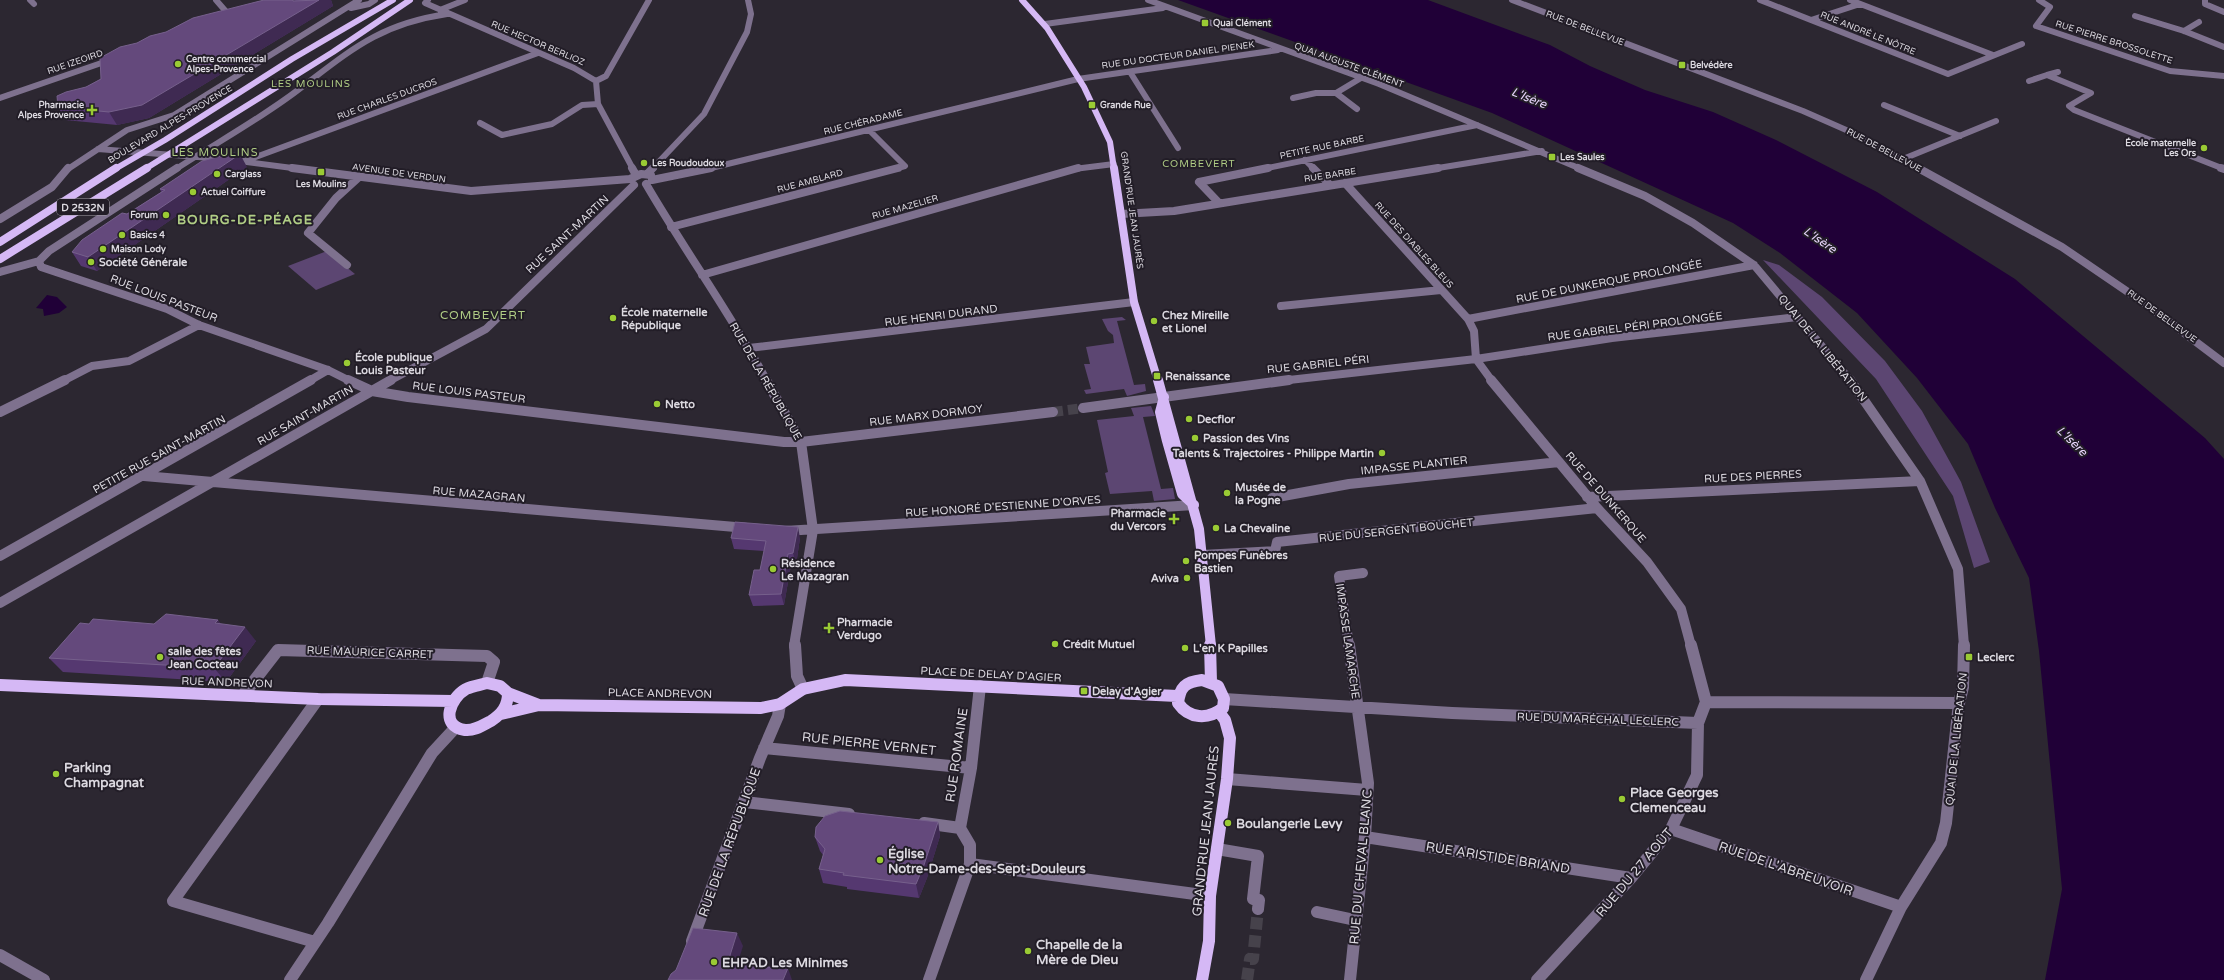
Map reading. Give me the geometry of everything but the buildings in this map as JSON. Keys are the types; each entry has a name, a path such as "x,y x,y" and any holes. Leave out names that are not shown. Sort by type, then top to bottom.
{"main road":[{"name":"BOULEVARD ALPES-PROVENCE","path":"0,242 58,204 292,59 393,0"},
{"name":"D 2532N","path":"0,259 166,154 327,56 410,0"},
{"name":"GRAND'RUE JEAN JAURÈS","path":"1022,0 1034,10 1045,24 1102,122 1110,142 1134,302 1164,397 1160,412 1182,494 1194,505 1199,529 1212,661 1211,682"},
{"name":"PLACE DE DELAY D'AGIER","path":"803,689 845,680 1177,696"},
{"path":"1192,681 1211,682 1222,692 1224,699 1223,706 1218,712 1211,716 1192,716 1184,711 1178,704 1177,696 1184,685 1192,681"},
{"path":"456,727 450,722 448,716 453,701 468,688 487,683"},
{"name":"PLACE ANDREVON","path":"487,683 500,686 508,693 538,704"},
{"name":"RUE ANDREVON","path":"0,685 318,699 453,701"},
{"path":"785,701 803,689"},
{"path":"501,714 506,707 508,693"},
{"name":"PLACE ANDREVON","path":"456,727 465,729 479,727 501,714 538,704 761,708 785,701"},
{"name":"GRAND'RUE JEAN JAURÈS","path":"1202,980 1209,941 1210,896 1227,779 1230,738 1225,720 1218,712"}],"street":[{"path":"216,0 229,15"},
{"path":"0,219 52,187 70,166 127,130 174,115 346,10 359,0"},
{"path":"346,10 369,4 375,0"},
{"name":"RUE HECTOR BERLIOZ","path":"428,0 425,3 447,14 538,53 569,64 589,75 596,82"},
{"path":"440,10 465,0"},
{"path":"649,0 606,76 596,82 598,104 633,180 646,174 704,114 747,32 751,14 748,0"},
{"name":"QUAI AUGUSTE CLÉMENT","path":"1148,0 1165,8 1361,78 1542,151"},
{"name":"RUE DE BELLEVUE","path":"1512,0 1829,122 1902,159 2062,247 2147,305 2224,363"},
{"name":"RUE ANDRÉ LE NÔTRE","path":"1760,0 1948,74 1993,55"},
{"path":"1850,0 1993,55 2022,44"},
{"name":"RUE PIERRE BROSSOLETTE","path":"2039,0 2045,2 2050,7 2036,26 2170,71 2224,76"},
{"path":"2205,0 2205,4 2224,12"},
{"path":"1811,20 1860,4"},
{"path":"1045,24 1165,8"},
{"path":"222,18 236,14"},
{"path":"0,272 39,261 49,251 298,90 322,69 375,37 403,23 447,14"},
{"path":"2135,16 2184,31 2224,47"},
{"path":"2184,31 2199,22"},
{"name":"RUE DU DOCTEUR DANIEL PIENEK","path":"1078,79 1281,49"},
{"name":"RUE CHARLES DUCROS","path":"242,162 538,53"},
{"name":"RUE IZEOIRD","path":"0,98 117,57"},
{"path":"1130,72 1178,148"},
{"path":"2029,81 2058,72"},
{"path":"2046,76 2091,93 2069,106 2074,110 2224,169"},
{"path":"1293,98 1316,93 1336,93 1361,78"},
{"name":"RUE CHÉRADAME","path":"633,180 649,182 669,178 1078,79"},
{"path":"1336,93 1357,109"},
{"path":"480,123 502,135 552,124 582,105 598,104"},
{"path":"1884,105 1960,136"},
{"path":"1902,159 1996,121"},
{"name":"PETITE RUE BARBE","path":"1219,203 1199,182 1477,125"},
{"name":"RUE AMBLARD","path":"670,227 905,166 869,130"},
{"path":"98,149 143,152"},
{"name":"RUE BARBE","path":"1121,214 1174,210 1542,151"},
{"name":"QUAI DE LA LIBÉRATION","path":"1542,151 1670,209 1754,266 1860,391 1920,481 1958,569 1964,650 1964,688 1958,702 1946,823 1941,843 1901,907 1866,980"},
{"name":"AVENUE DE VERDUN","path":"143,152 242,162 471,191 633,180"},
{"path":"1305,160 1330,186"},
{"name":"RUE MAZELIER","path":"702,275 1077,168 1114,164"},
{"name":"RUE DE LA RÉPUBLIQUE","path":"646,174 653,177 649,182 670,227 749,348 801,442 813,530 794,649 797,676 803,689"},
{"path":"347,265 308,234 336,198 359,177"},
{"name":"RUE SAINT-MARTIN","path":"0,603 372,391 486,329 633,180"},
{"name":"RUE DES DIABLES BLEUS","path":"1345,183 1468,319"},
{"name":"RUE LOUIS PASTEUR","path":"39,261 41,266 168,309 199,324 328,370 372,391 647,426 784,442 801,442"},
{"name":"RUE DE DUNKERQUE PROLONGÉE","path":"1468,319 1754,266"},
{"path":"1281,306 1441,290"},
{"name":"RUE HENRI DURAND","path":"749,348 946,326 1134,302"},
{"name":"RUE GABRIEL PÉRI PROLONGÉE","path":"1476,359 1612,338 1797,317"},
{"path":"1468,319 1474,331 1476,359"},
{"path":"0,412 92,366 130,361 199,324"},
{"path":"2213,354 2224,350"},
{"name":"RUE GABRIEL PÉRI","path":"1164,397 1239,385 1476,359"},
{"name":"RUE DE DUNKERQUE","path":"1476,359 1502,394 1587,497 1647,562 1680,609 1706,702"},
{"name":"PETITE RUE SAINT-MARTIN","path":"0,556 144,476 328,370"},
{"path":"1083,408 1164,397"},
{"name":"RUE MARX DORMOY","path":"801,442 1053,412"},
{"name":"IMPASSE PLANTIER","path":"1272,498 1349,484 1559,462"},
{"name":"RUE MAZAGRAN","path":"144,476 211,483 761,529"},
{"name":"RUE DES PIERRES","path":"1587,497 1920,481"},
{"name":"RUE HONORÉ D'ESTIENNE D'ORVES","path":"813,530 1194,505"},
{"name":"RUE DU SERGENT BOUCHET","path":"1202,555 1275,551 1277,542 1345,536 1597,508"},
{"path":"775,530 813,530"},
{"name":"IMPASSE LAMARCHE","path":"1357,706 1339,576 1363,573"},
{"name":"RUE MAURICE CARRET","path":"243,695 278,650 487,656 494,662 487,683"},
{"name":"RUE ROMAINE","path":"960,828 971,768 980,686"},
{"path":"315,942 173,901 318,699"},
{"name":"RUE DU MARÉCHAL LECLERC","path":"1224,699 1452,713 1698,722"},
{"name":"RUE DE LA RÉPUBLIQUE","path":"688,950 745,802 764,748 785,701"},
{"path":"1698,722 1706,702 1718,701 1958,702"},
{"name":"RUE DU CHEVAL BLANC","path":"1350,980 1355,920 1365,837 1367,790 1357,706"},
{"name":"RUE DU 27 AOÛT","path":"1537,980 1631,878 1671,829 1697,775 1698,722"},
{"path":"290,980 432,753 456,727"},
{"name":"RUE PIERRE VERNET","path":"764,748 971,768"},
{"path":"1227,779 1367,790"},
{"path":"745,802 860,816"},
{"path":"914,822 960,828 967,837 972,850 970,864 929,980"},
{"name":"RUE DE L'ABREUVOIR","path":"1671,829 1901,907"},
{"name":"RUE ARISTIDE BRIAND","path":"1365,837 1631,878"},
{"path":"1217,849 1258,856 1253,899 1259,900 1258,909"},
{"path":"970,864 1210,896"},
{"path":"1317,912 1355,920"},
{"path":"0,955 44,980"}],"shaded area":[{"path":"327,251 355,274 316,290 288,266"},
{"path":"1763,260 1779,265 1822,297 1885,361 1922,411 1961,482 1990,562 1974,568 1953,496 1876,379"},
{"path":"1122,317 1126,320 1117,321 1134,385 1145,384 1146,391 1127,396 1124,389 1086,394 1084,390 1091,389 1084,364 1090,364 1086,347 1114,343 1113,335 1108,331 1102,319"},
{"path":"1151,406 1155,416 1143,417 1161,489 1173,488 1175,499 1154,501 1152,491 1110,494 1105,473 1108,472 1097,420 1134,416 1131,408"}],"water":[{"name":"L'Isère","path":"1178,0 1428,0 1550,45 1590,66 1645,90 1713,112 1776,140 1877,192 2015,279 2205,438 2224,459 2224,980 2045,980 2062,889 2039,651 2029,578 1995,508 1968,444 1917,378 1857,313 1780,253 1733,223 1492,113"},
{"path":"47,295 57,297 67,307 59,313 44,316 43,309 36,308"}],"tunnel":[{"path":"1053,412 1083,408"},
{"path":"1247,980 1250,959 1253,959 1258,909"}],"place":[{"name":"Quai Clément","path":"1205,23"},
{"name":"Centre commercial Alpes-Provence","path":"178,64"},
{"name":"Belvédère","path":"1682,65"},
{"name":"Grande Rue","path":"1092,105"},
{"name":"Pharmacie Alpes Provence","path":"92,110"},
{"name":"École maternelle Les Ors","path":"2204,148"},
{"name":"Les Saules","path":"1552,157"},
{"name":"Les Roudoudoux","path":"644,163"},
{"name":"Les Moulins","path":"321,172"},
{"name":"Carglass","path":"217,174"},
{"name":"Actuel Coiffure","path":"193,192"},
{"name":"Forum","path":"166,215"},
{"name":"Basics 4","path":"122,235"},
{"name":"Maison Lody","path":"103,249"},
{"name":"Société Générale","path":"91,262"},
{"name":"École maternelle République","path":"613,318"},
{"name":"Chez Mireille et Lionel","path":"1154,321"},
{"name":"École publique Louis Pasteur","path":"347,363"},
{"name":"Renaissance","path":"1157,376"},
{"name":"Netto","path":"657,404"},
{"name":"Decflor","path":"1189,419"},
{"name":"Passion des Vins","path":"1195,438"},
{"name":"Talents & Trajectoires - Philippe Martin","path":"1382,453"},
{"name":"Musée de la Pogne","path":"1227,493"},
{"name":"Pharmacie du Vercors","path":"1174,519"},
{"name":"La Chevaline","path":"1216,528"},
{"name":"Pompes Funèbres Bastien","path":"1186,561"},
{"name":"Résidence Le Mazagran","path":"773,569"},
{"name":"Aviva","path":"1187,578"},
{"name":"Pharmacie Verdugo","path":"829,628"},
{"name":"Crédit Mutuel","path":"1055,644"},
{"name":"L'en K Papilles","path":"1185,648"},
{"name":"salle des fêtes Jean Cocteau","path":"160,657"},
{"name":"Leclerc","path":"1969,657"},
{"name":"Delay d'Agier","path":"1084,691"},
{"name":"Parking Champagnat","path":"56,774"},
{"name":"Place Georges Clemenceau","path":"1622,799"},
{"name":"Boulangerie Levy","path":"1228,823"},
{"name":"Église Notre-Dame-des-Sept-Douleurs","path":"880,860"},
{"name":"Chapelle de la Mère de Dieu","path":"1028,951"},
{"name":"EHPAD Les Minimes","path":"714,962"}],"district":[{"name":"LES MOULINS","path":"311,83"},
{"name":"LES MOULINS","path":"215,152"},
{"name":"COMBEVERT","path":"1199,163"},
{"name":"BOURG-DE-PÉAGE","path":"245,219"},
{"name":"COMBEVERT","path":"483,315"}]}
